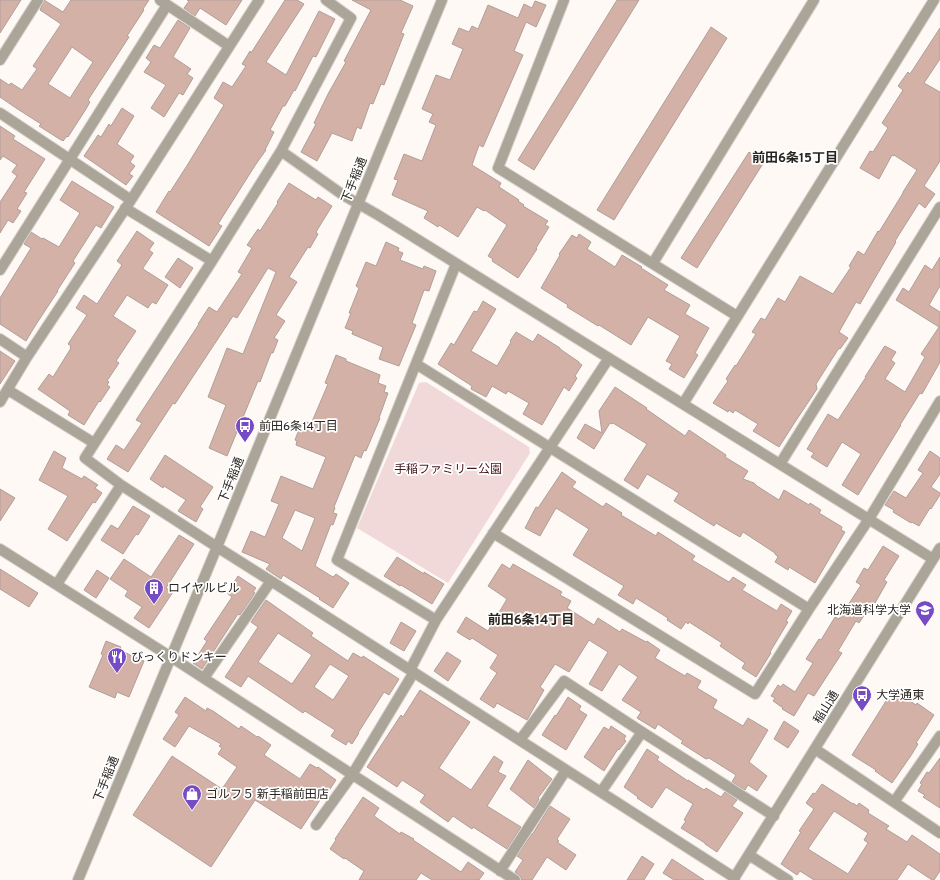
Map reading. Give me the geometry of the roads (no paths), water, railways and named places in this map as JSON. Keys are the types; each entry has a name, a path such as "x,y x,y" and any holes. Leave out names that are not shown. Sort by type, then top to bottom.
{"street":[{"path":"0,60 38,0"},
{"path":"0,402 27,357 128,204 259,0"},
{"path":"326,0 351,18 280,151 212,261 85,458 120,485 520,740 734,879"},
{"name":"下手稲通","path":"78,880 442,0"},
{"path":"564,0 498,168 737,316"},
{"path":"653,263 814,0"},
{"path":"682,404 934,0"},
{"path":"0,270 70,159 164,2 229,46"},
{"path":"0,113 70,159 128,204 212,261"},
{"path":"280,151 342,195 933,559"},
{"path":"780,464 940,207"},
{"path":"436,620 337,560 456,264"},
{"path":"0,339 27,357"},
{"path":"316,826 352,775 412,671 436,620 608,358"},
{"path":"416,364 809,609"},
{"path":"8,390 94,443"},
{"path":"493,533 755,694 868,518 940,401"},
{"path":"57,584 120,485"},
{"path":"0,548 204,678 514,880"},
{"name":"稲山通","path":"734,879 940,548"},
{"path":"204,678 271,581"},
{"path":"520,740 564,680 642,732 774,816"},
{"path":"601,792 642,732"},
{"path":"894,802 940,736"},
{"path":"815,749 940,833"},
{"path":"500,871 566,770"},
{"path":"749,854 788,880"}],"place":[{"name":"前田6条14丁目","path":"245,443"},
{"name":"ロイヤルビル","path":"154,605"},
{"name":"北海道科学大学","path":"925,627"},
{"name":"びっくりドンキー","path":"117,674"},
{"name":"大学通東","path":"862,712"},
{"name":"ゴルフ５ 新手稲前田店","path":"192,811"}],"district":[{"name":"前田6条15丁目","path":"795,157"},
{"name":"前田6条14丁目","path":"531,619"}],"park label":[{"name":"手稲ファミリー公園","path":"448,469"}]}
